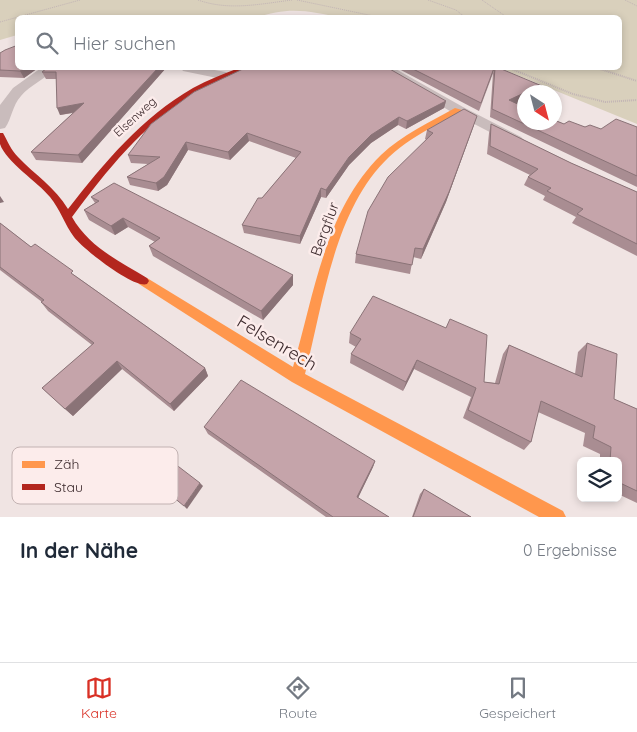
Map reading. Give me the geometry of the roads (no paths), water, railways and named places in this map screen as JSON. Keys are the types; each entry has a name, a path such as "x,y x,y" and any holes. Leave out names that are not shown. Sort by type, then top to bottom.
{"street":[{"path":"0,125 1,117 8,101 36,75 45,70"},
{"path":"197,70 222,75"},
{"name":"Elsenweg","path":"68,216 120,148 154,116 179,97 222,75 237,70"},
{"path":"389,70 458,110 530,146"},
{"name":"Bergflur","path":"297,377 342,217 362,183 384,157 412,135 458,110"},
{"name":"Felsenrech","path":"0,135 5,148 12,157 54,195 79,236 95,251 297,377 558,517"}]}
